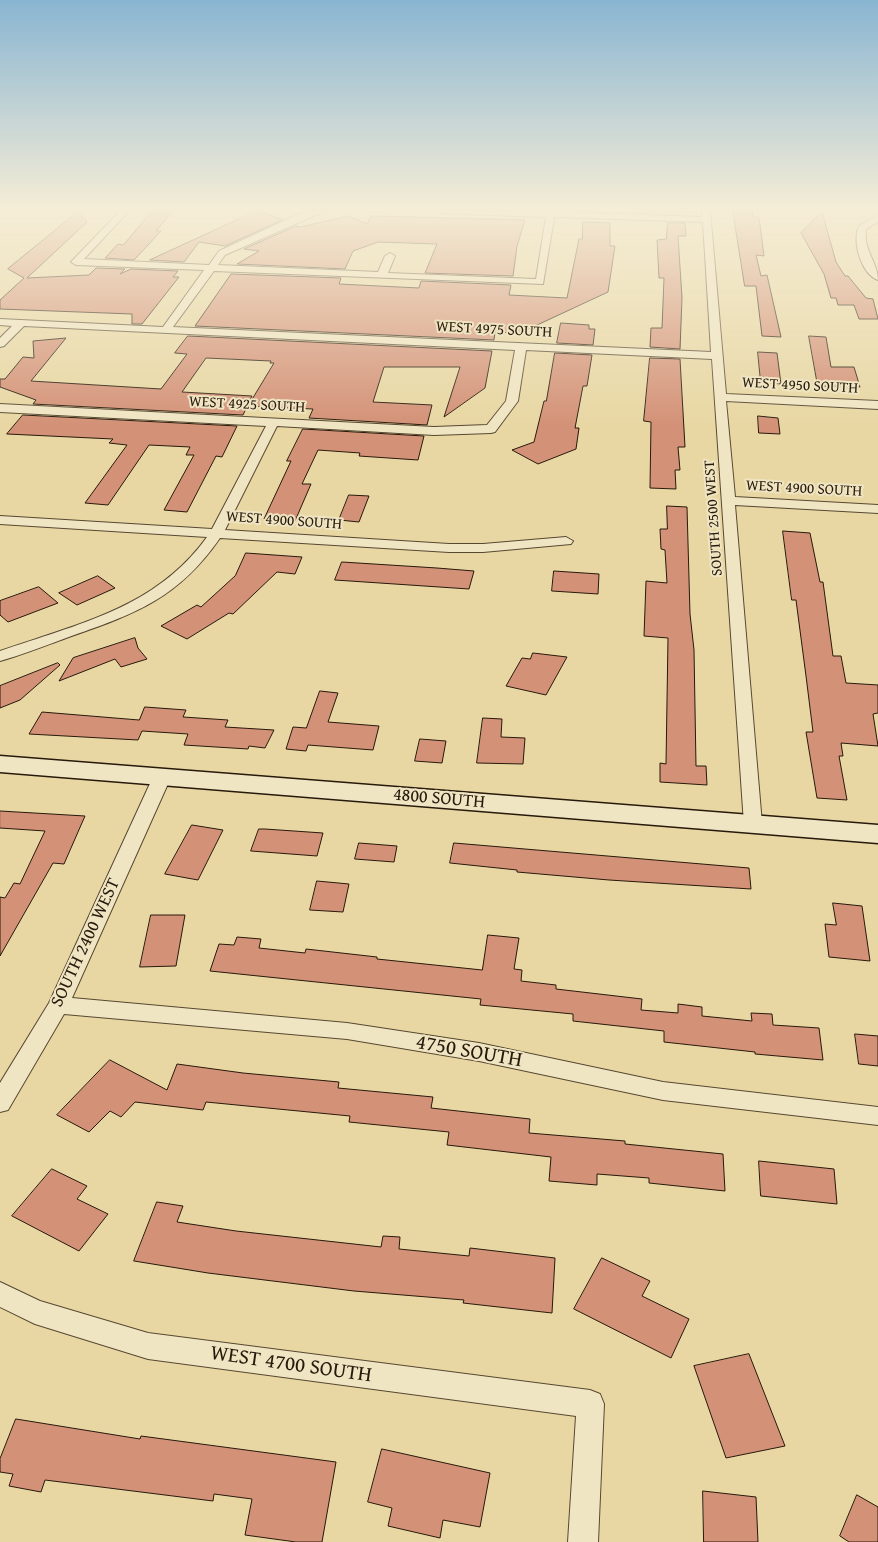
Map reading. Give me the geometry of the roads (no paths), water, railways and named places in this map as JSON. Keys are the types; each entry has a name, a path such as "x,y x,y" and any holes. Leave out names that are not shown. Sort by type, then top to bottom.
{"main road":[{"name":"4800 SOUTH","path":"0,764 878,834"}],"street":[{"path":"166,330 201,282"},
{"name":"SOUTH 2500 WEST","path":"712,282 753,824"},
{"name":"WEST 4975 SOUTH","path":"0,322 718,356"},
{"path":"0,344 21,323"},
{"name":"WEST 4925 SOUTH","path":"0,408 434,431 491,429 512,401 522,346"},
{"name":"WEST 4950 SOUTH","path":"720,397 878,405"},
{"path":"0,656 117,615 147,600 182,574 199,558 216,534 273,423"},
{"name":"WEST 4900 SOUTH","path":"729,501 878,509"},
{"name":"WEST 4900 SOUTH","path":"0,520 449,548 483,548 566,540"},
{"name":"SOUTH 2400 WEST","path":"0,1103 58,1005 162,777"},
{"name":"4750 SOUTH","path":"58,1005 347,1031 479,1052 663,1091 878,1116"},
{"name":"WEST 4700 SOUTH","path":"0,1294 35,1312 148,1346 590,1404 583,1542"}]}
